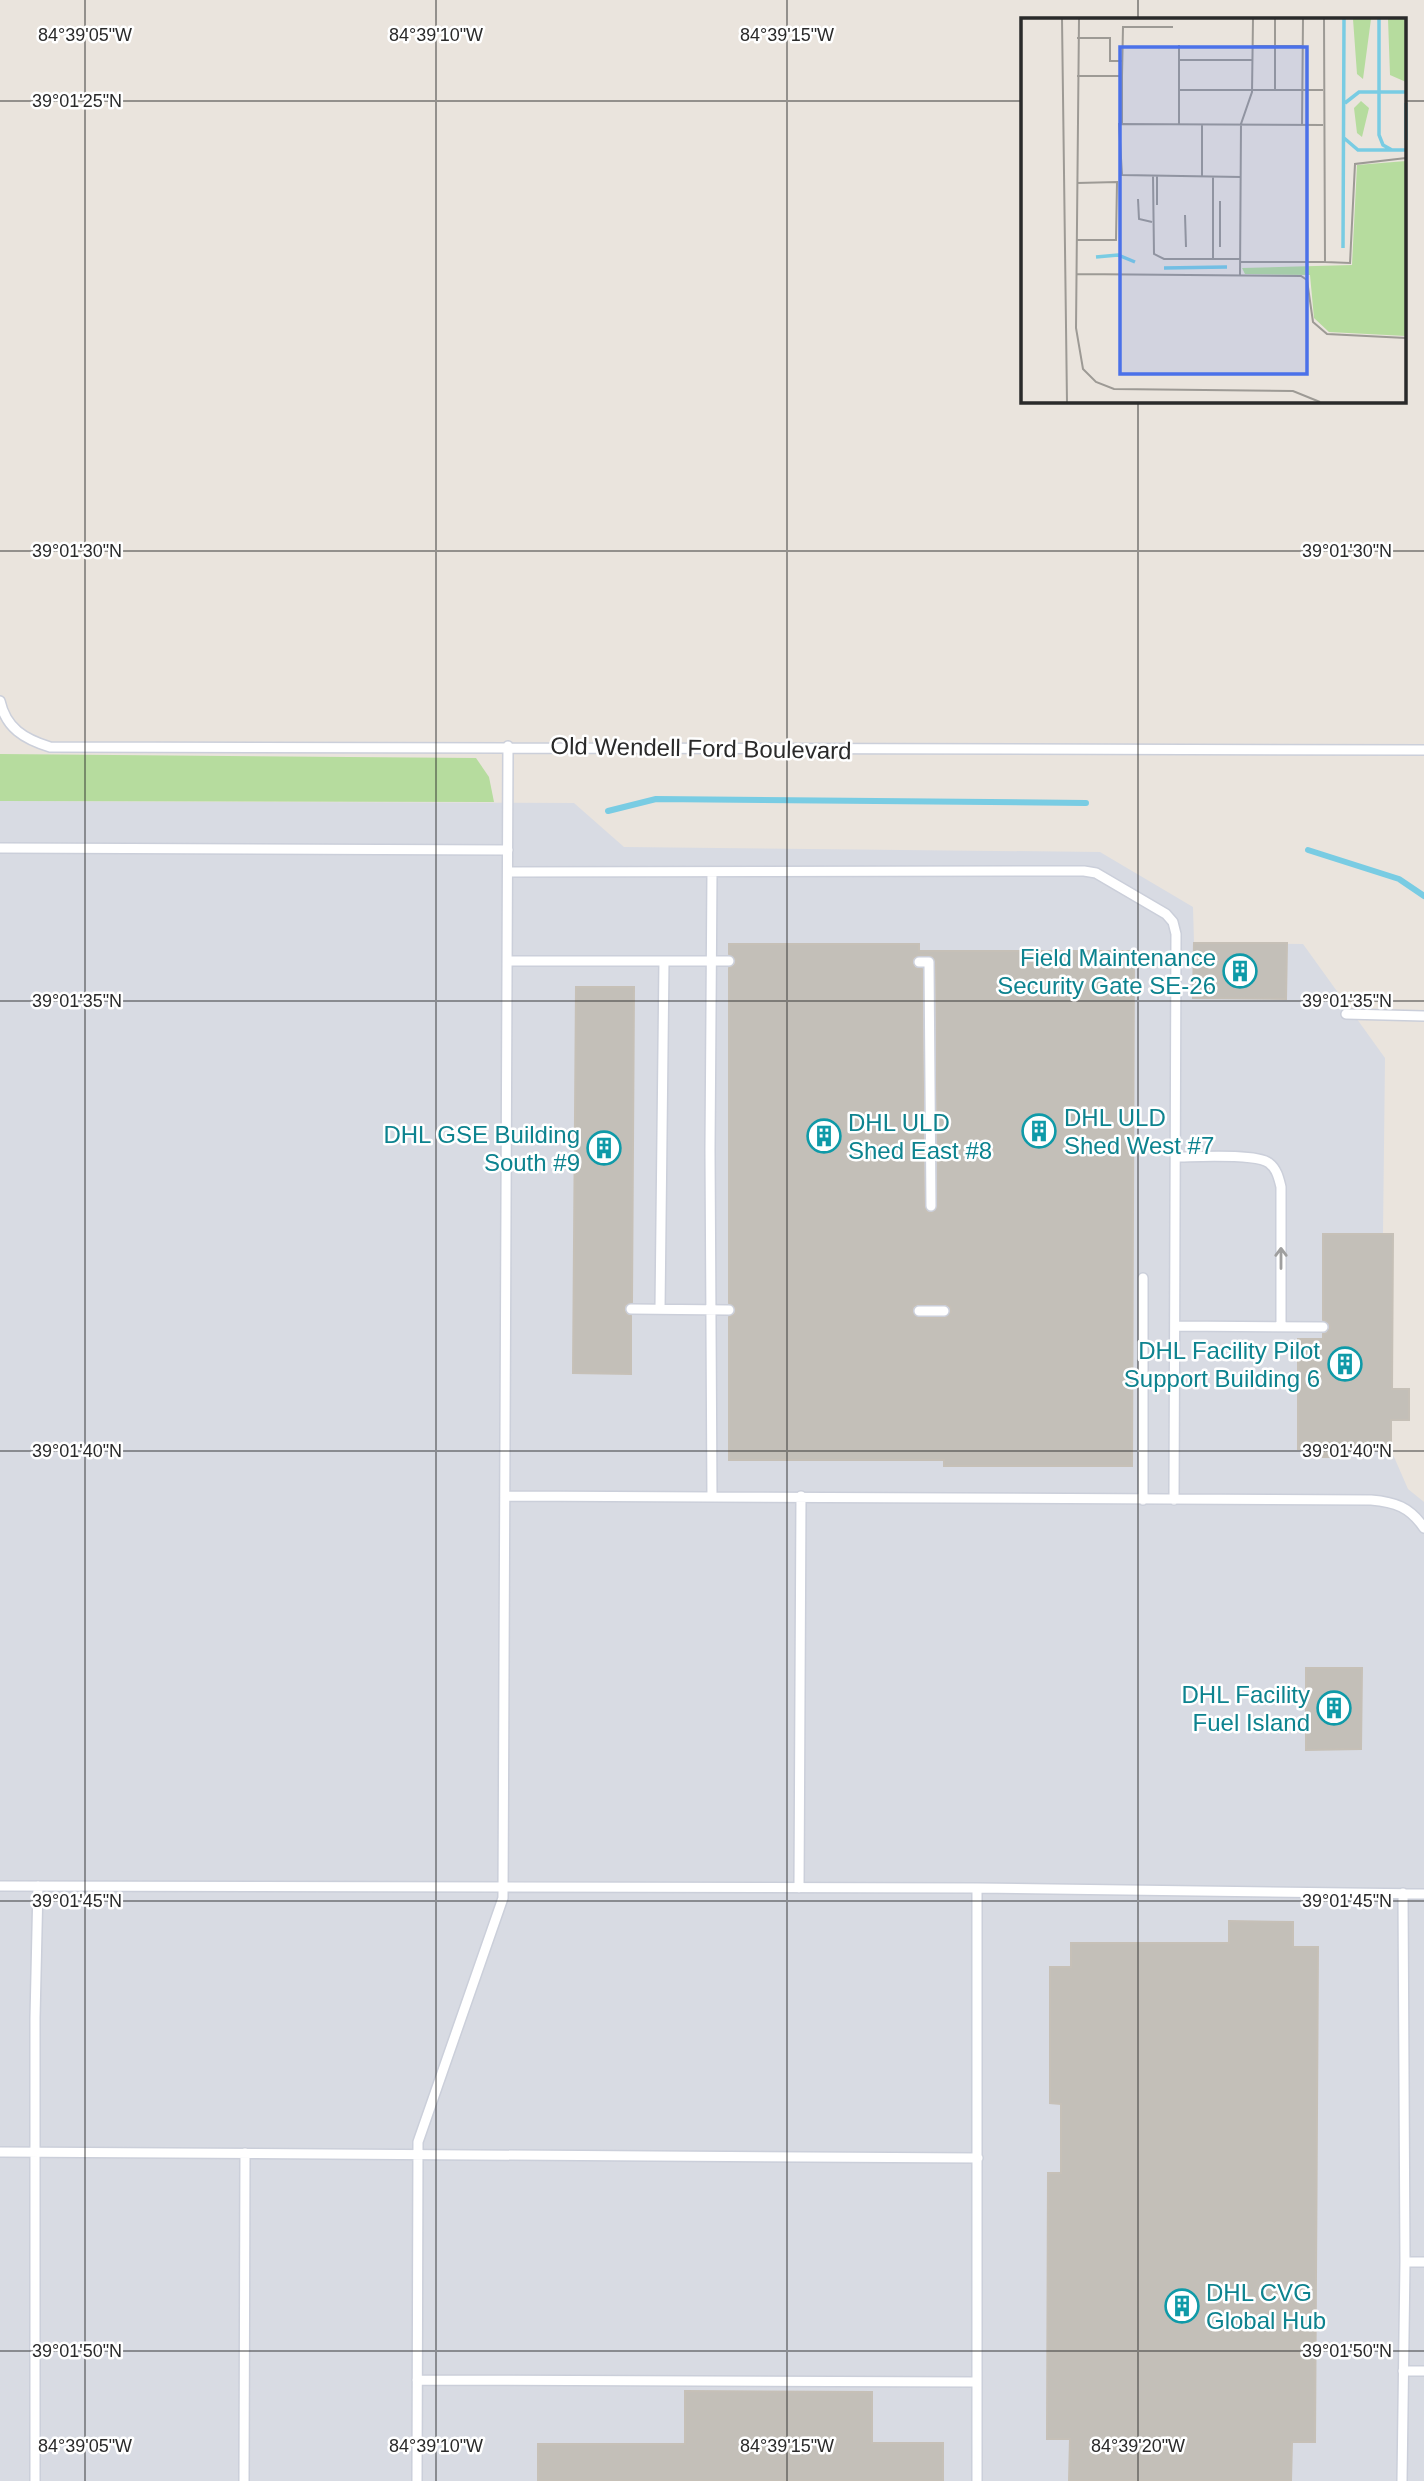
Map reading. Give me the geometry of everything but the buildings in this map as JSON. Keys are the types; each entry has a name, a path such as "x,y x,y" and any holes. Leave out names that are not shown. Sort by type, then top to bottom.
{"lane":[{"name":"Old Wendell Ford Boulevard","path":"0,701 3,714 13,727 30,740 50,747 1424,750"},
{"path":"417,2481 418,2142 503,1898 508,746"},
{"path":"0,848 508,850"},
{"path":"508,872 1084,871 1096,873 1166,914 1173,922 1176,934 1174,1500"},
{"path":"712,872 712,1496"},
{"path":"508,961 729,961"},
{"path":"660,1309 664,961"},
{"path":"919,962 929,962 931,1206"},
{"path":"1346,1014 1424,1016"},
{"path":"1175,1157 1255,1158 1269,1162 1278,1173 1281,1187 1281,1327"},
{"path":"1143,1278 1143,1500"},
{"path":"631,1309 729,1310"},
{"path":"919,1311 944,1311"},
{"path":"1175,1326 1323,1327"},
{"path":"505,1496 1371,1500 1391,1502 1408,1509 1424,1528"},
{"path":"799,1888 801,1496"},
{"path":"0,1886 977,1888 1424,1894"},
{"path":"35,2481 35,2018 38,1886"},
{"path":"977,1888 977,2481"},
{"path":"1402,2481 1405,2262 1403,1894"},
{"path":"0,2152 978,2158"},
{"path":"244,2481 245,2153"},
{"path":"1405,2262 1424,2262"},
{"path":"1403,2371 1424,2371"},
{"path":"417,2380 978,2382"}],"shaded area":[{"path":"0,801 574,803 624,847 1100,852 1193,907 1194,943 1303,944 1385,1058 1383,1233 1393,1234 1392,1388 1409,1389 1409,1420 1391,1420 1391,1450 1408,1489 1424,1502 1424,2481 0,2481"}],"green space":[{"path":"0,754 476,758 489,777 494,802 0,801"}],"waterway":[{"path":"608,811 656,799 1086,803"},
{"path":"1308,850 1399,879 1424,896"}],"place":[{"name":"Field Maintenance Security Gate SE-26","path":"1240,971"},
{"name":"DHL ULD Shed West #7","path":"1039,1131"},
{"name":"DHL ULD Shed East #8","path":"824,1136"},
{"name":"DHL GSE Building South #9","path":"604,1148"},
{"name":"DHL Facility Pilot Support Building 6","path":"1345,1364"},
{"name":"DHL Facility Fuel Island","path":"1334,1708"},
{"name":"DHL CVG Global Hub","path":"1182,2306"}]}
